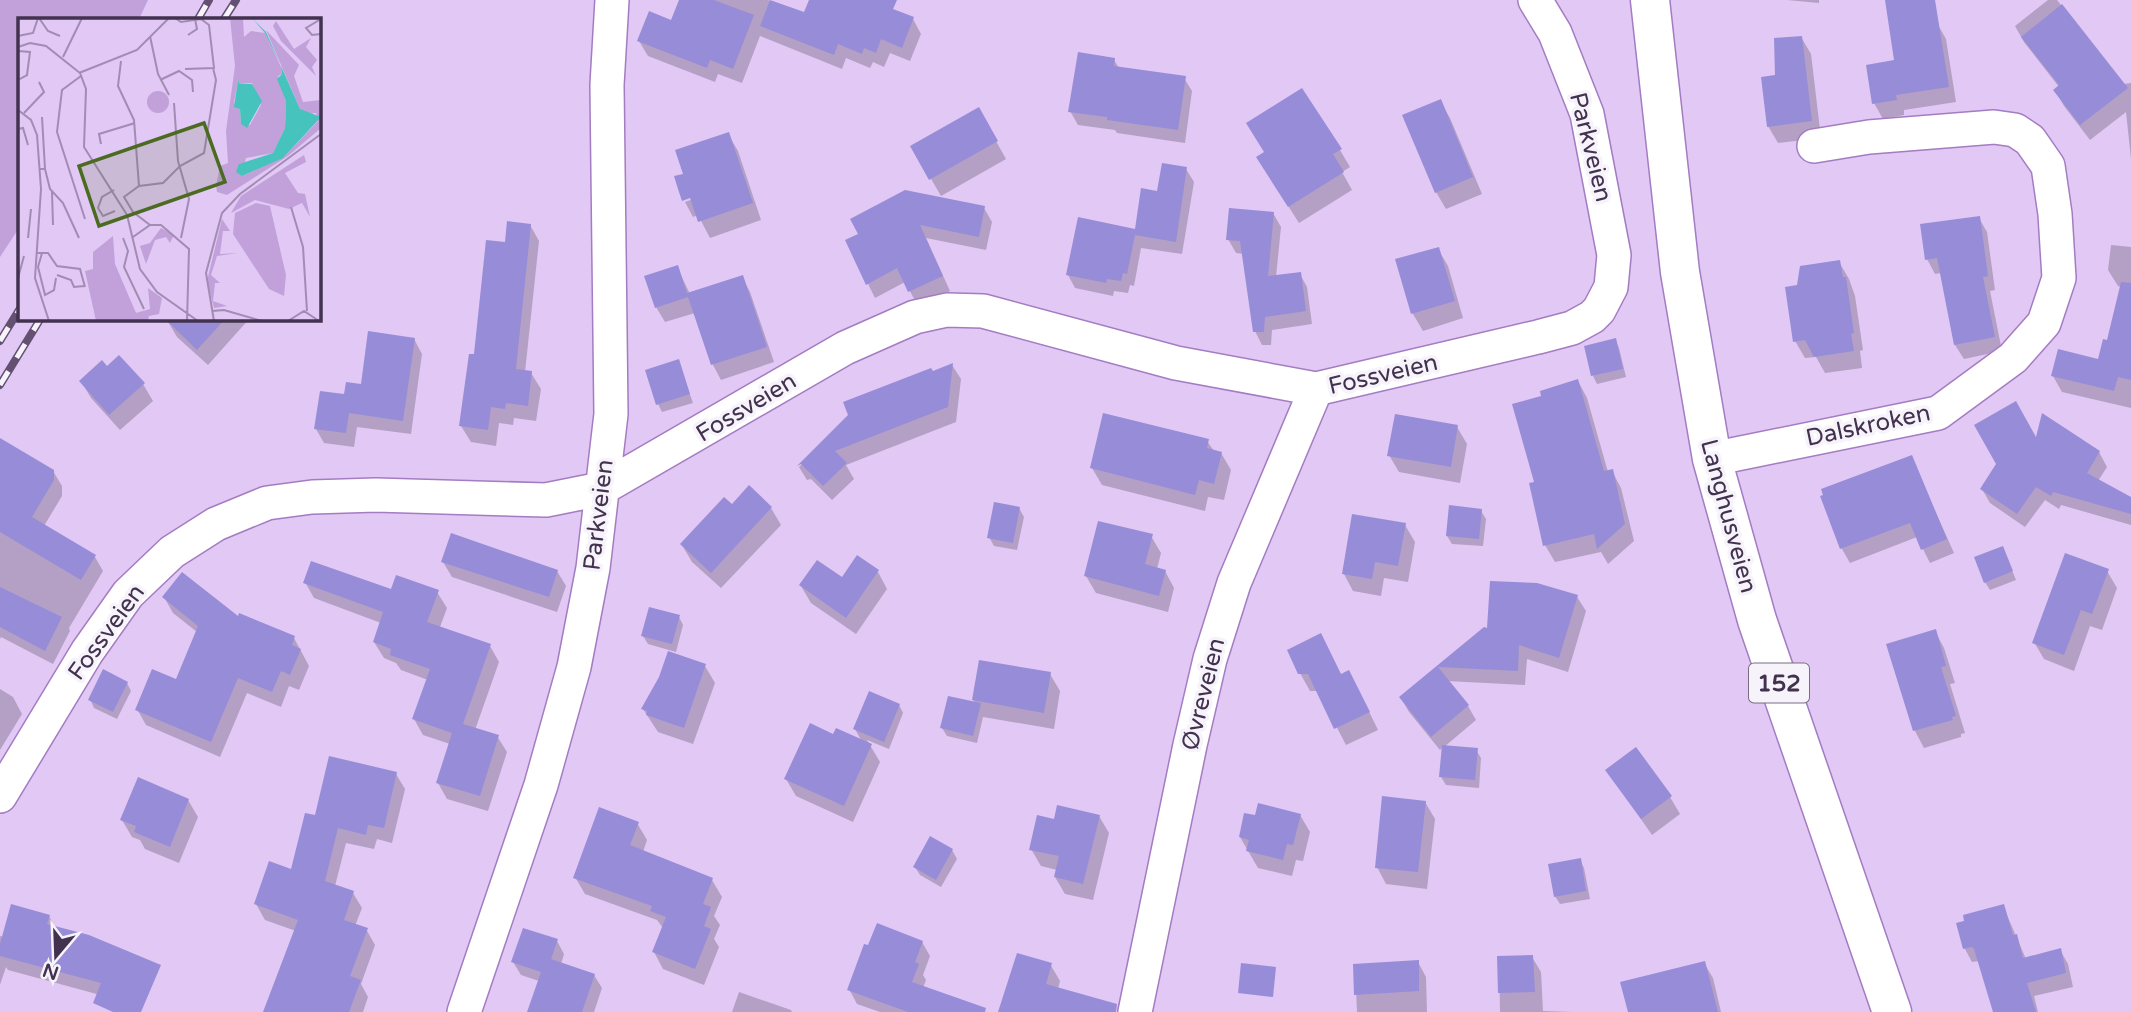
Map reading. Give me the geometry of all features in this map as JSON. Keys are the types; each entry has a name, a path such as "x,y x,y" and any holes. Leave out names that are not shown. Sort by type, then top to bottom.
{"main road":[{"name":"Langhusveien","path":"1650,0 1680,272 1712,459 1757,620 1892,1012"}],"street":[{"name":"Parkveien","path":"464,1012 541,785 574,667 593,568 611,414 607,85 612,0"},
{"name":"Parkveien","path":"1535,0 1555,33 1587,114 1614,255 1614,274 1605,302"},
{"name":"Dalskroken","path":"1712,459 1938,413 2013,358 2044,323 2048,312 2059,278 2056,214 2048,166 2030,140 2015,130 1994,127 1869,137 1814,146"},
{"name":"Fossveien","path":"0,796 87,652 128,594 172,551 216,524 267,503 376,495 546,499 601,489 845,348 915,317 947,310 983,311 1176,363 1316,389 1572,328 1592,317 1605,302"},
{"name":"Øvreveien","path":"1135,1012 1210,659 1234,583 1316,389"}],"shaded area":[{"path":"0,0 148,0 139,18 18,18 18,230 0,257"}],"building":[{"path":"679,0 714,0 754,15 733,69 710,60 707,68 637,41 649,11 671,20"},
{"path":"770,0 804,12 809,0 897,0 893,9 914,17 902,48 881,39 876,53 864,48 862,54 838,44 834,55 760,26"},
{"path":"1885,0 1935,0 1949,87 1896,95 1897,100 1872,104 1866,65 1894,60"},
{"path":"2062,4 2128,88 2080,125 2053,90 2059,85 2021,37"},
{"path":"1802,36 1812,121 1767,127 1761,77 1775,75 1774,38"},
{"path":"1078,52 1115,58 1114,66 1186,76 1178,130 1068,112"},
{"path":"1302,88 1342,149 1333,154 1344,172 1288,207 1256,157 1264,152 1246,123"},
{"path":"1441,99 1473,177 1435,193 1402,115"},
{"path":"979,107 998,141 929,180 910,146"},
{"path":"729,132 753,203 698,222 690,198 682,201 678,189 674,176 683,174 675,150"},
{"path":"1162,163 1187,167 1176,242 1135,235 1127,274 1123,273 1121,281 1107,279 1106,283 1066,275 1078,217 1135,229 1141,188 1157,191"},
{"path":"905,190 985,206 979,237 920,225 943,276 908,292 897,268 866,285 845,240 858,234 850,219"},
{"path":"1229,208 1274,212 1268,276 1301,272 1306,311 1265,317 1264,332 1253,332 1240,241 1226,240"},
{"path":"1980,216 1988,276 1983,277 1995,337 1954,345 1937,258 1925,260 1920,224"},
{"path":"507,221 531,224 516,369 532,371 528,406 506,403 505,409 491,407 488,430 459,426 469,354 474,354 486,240 505,242"},
{"path":"1439,247 1455,301 1411,314 1395,259"},
{"path":"1840,260 1843,277 1846,277 1854,351 1814,357 1805,340 1793,342 1785,287 1797,285 1800,266"},
{"path":"678,265 687,293 743,275 767,347 711,365 688,297 655,308 644,276"},
{"path":"2121,282 2131,283 2131,380 2118,377 2114,391 2051,376 2058,349 2098,359 2103,339 2107,340"},
{"path":"166,320 224,320 197,350"},
{"path":"368,331 415,338 403,421 349,413 346,433 314,429 320,391 344,394 346,382 361,384"},
{"path":"1616,338 1623,369 1591,376 1584,346"},
{"path":"119,355 145,383 109,415 79,381 102,360 107,366"},
{"path":"679,359 690,394 656,405 645,370"},
{"path":"953,363 948,407 835,451 847,463 823,486 801,464 797,466 848,415 843,402 931,368 933,371"},
{"path":"1578,379 1604,471 1613,469 1625,524 1597,549 1594,534 1543,546 1529,483 1534,482 1512,404 1541,396 1540,391"},
{"path":"2016,401 2036,437 2042,413 2100,451 2087,473 2131,497 2131,514 2053,492 2051,496 2036,487 2017,514 1980,489 1996,464 1974,425"},
{"path":"1103,413 1209,439 1207,448 1222,452 1214,484 1199,480 1195,495 1090,468"},
{"path":"1395,414 1458,425 1451,467 1387,456"},
{"path":"0,438 54,470 54,480 32,517 96,555 81,580 0,532"},
{"path":"1912,455 1947,539 1921,550 1910,523 1840,549 1820,496 1823,495 1821,489"},
{"path":"749,485 772,507 711,573 680,544 724,497 732,504"},
{"path":"994,502 1020,507 1013,543 987,538"},
{"path":"1449,505 1482,509 1479,539 1446,536"},
{"path":"1352,514 1406,523 1398,566 1375,562 1372,579 1342,574"},
{"path":"1098,521 1153,534 1145,564 1166,570 1159,596 1084,576"},
{"path":"451,533 558,570 549,597 441,562"},
{"path":"2003,546 2013,571 1984,583 1974,557"},
{"path":"2065,553 2109,569 2092,614 2081,610 2064,655 2032,643"},
{"path":"857,555 879,570 846,618 799,585 817,560 842,577"},
{"path":"311,561 391,589 396,575 439,590 427,622 491,644 463,724 499,735 480,796 436,783 452,733 412,719 430,669 390,655 391,649 373,642 383,612 303,583"},
{"path":"182,572 238,616 239,613 295,636 292,645 301,649 290,675 281,671 272,692 238,678 211,742 135,710 152,669 176,679 198,626 162,597"},
{"path":"1490,581 1537,583 1578,595 1559,658 1519,645 1518,671 1438,667 1469,705 1431,737 1399,697 1484,627 1487,628"},
{"path":"0,587 62,617 45,651 0,627"},
{"path":"649,607 680,615 672,644 641,636"},
{"path":"1936,629 1946,666 1941,667 1956,716 1952,717 1953,720 1913,731 1886,644"},
{"path":"1321,633 1341,674 1349,670 1370,712 1334,729 1308,674 1298,674 1287,650"},
{"path":"668,651 706,664 684,728 646,715 647,711 641,709 659,677"},
{"path":"979,660 1051,672 1044,713 972,700"},
{"path":"103,669 128,682 113,712 88,700"},
{"path":"869,691 900,704 884,742 853,729"},
{"path":"948,696 981,703 973,736 940,728"},
{"path":"810,723 833,734 836,728 872,744 844,806 784,779"},
{"path":"1442,745 1478,748 1475,780 1439,777"},
{"path":"1636,747 1672,796 1641,819 1605,770"},
{"path":"329,756 397,772 384,828 368,825 366,835 338,828 325,881 354,891 344,920 368,928 350,976 361,980 349,1012 263,1012 298,920 254,904 269,861 291,869 305,813 315,815"},
{"path":"138,777 189,799 170,847 134,832 136,826 120,820"},
{"path":"1382,796 1426,801 1418,872 1375,868"},
{"path":"1258,803 1301,814 1293,845 1287,844 1283,860 1246,851 1249,840 1239,837 1244,813 1255,815"},
{"path":"1057,805 1100,815 1083,884 1054,877 1059,856 1029,850 1037,815 1054,819"},
{"path":"599,807 639,822 630,845 713,878 703,904 711,907 704,926 711,929 695,969 652,952 666,917 650,911 652,906 573,878"},
{"path":"930,836 953,849 936,880 913,867"},
{"path":"1581,858 1586,891 1554,897 1548,864"},
{"path":"11,904 50,915 47,924 89,935 161,965 141,1012 113,1012 93,1003 101,983 0,956 0,944"},
{"path":"2004,904 2013,935 2017,934 2023,958 2061,948 2066,973 2027,983 2036,1012 1993,1012 1974,949 1963,949 1956,923 1964,921 1963,915"},
{"path":"877,923 923,941 915,962 919,964 912,982 986,1008 985,1012 908,1012 847,990 864,944 868,945"},
{"path":"523,928 558,939 551,959 595,974 582,1012 527,1012 541,972 511,962"},
{"path":"1017,953 1052,963 1046,984 1117,1004 1116,1012 998,1012"},
{"path":"1533,955 1535,992 1498,993 1497,956"},
{"path":"1419,960 1419,991 1354,995 1353,964"},
{"path":"1705,961 1718,1012 1628,1012 1620,982"},
{"path":"1241,963 1276,967 1273,997 1238,993"}],"railway":[{"path":"199,18 209,0"},
{"path":"225,18 236,0"},
{"path":"0,341 18,312"},
{"path":"0,385 40,320"}]}
